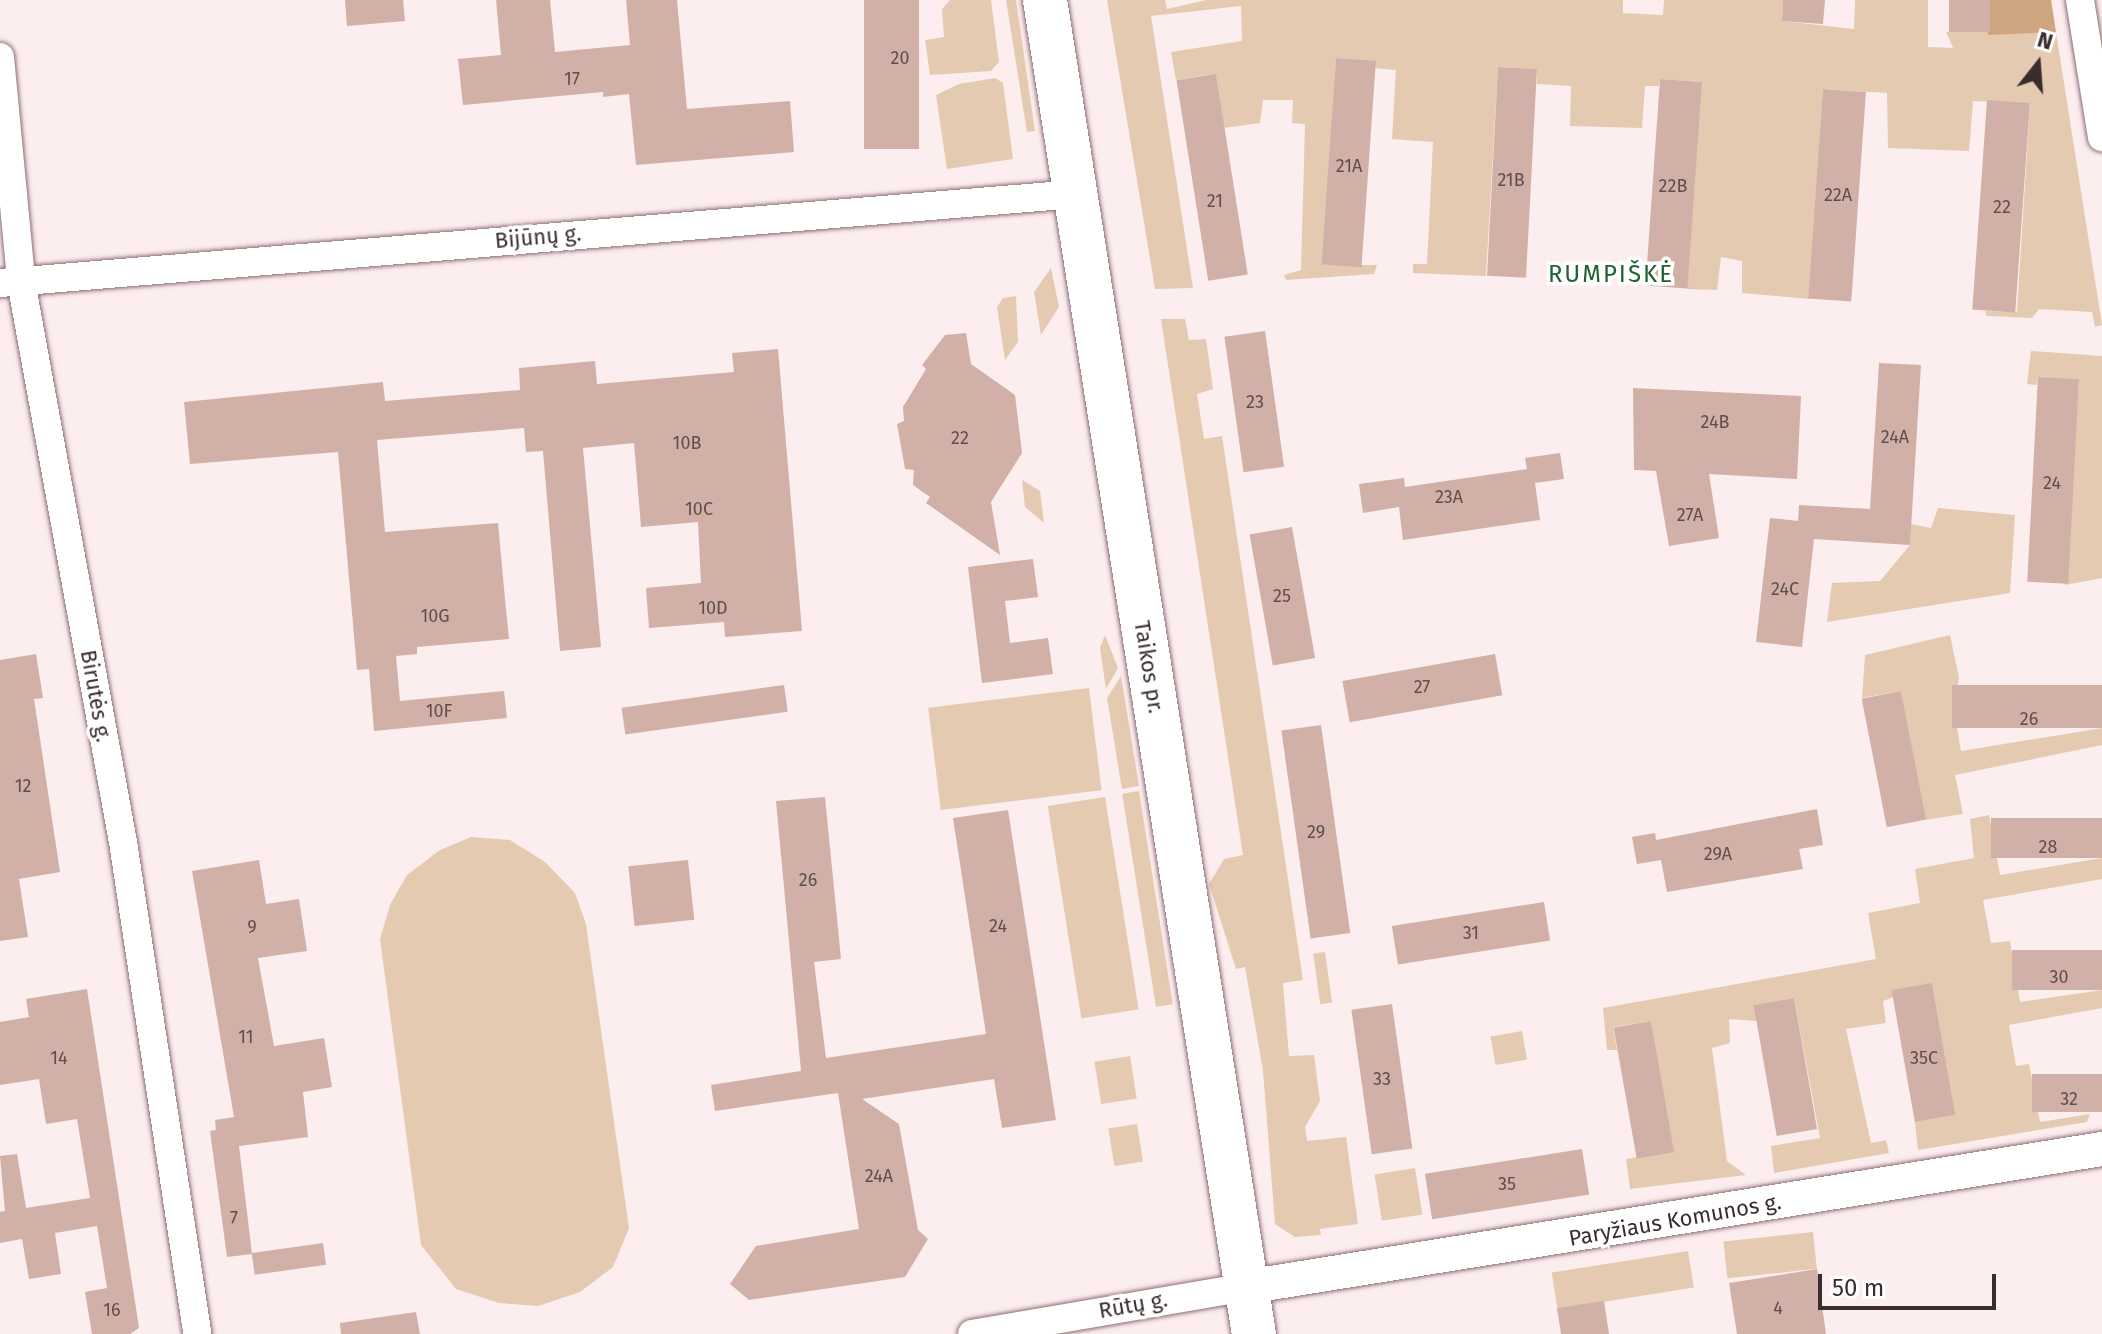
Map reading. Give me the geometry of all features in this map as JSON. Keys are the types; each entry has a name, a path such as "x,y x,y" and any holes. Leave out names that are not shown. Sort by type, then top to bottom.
{"main road":[{"name":"Taikos pr.","path":"1045,0 1254,1334"}],"street":[{"path":"2080,0 2101,120"},
{"name":"Birutės g.","path":"0,57 11,282 123,842 197,1334"},
{"name":"Bijūnų g.","path":"11,282 1075,194"},
{"name":"Paryžiaus Komunos g.","path":"1246,1287 2102,1149"},
{"name":"Rūtų g.","path":"972,1334 1246,1287"}],"shaded area":[{"path":"950,0 991,0 999,62 991,71 930,75 925,40 944,37 942,9"},
{"path":"1006,0 1016,0 1035,131 1027,132"},
{"path":"1107,0 1165,0 1167,9 1206,0 1623,0 1623,13 1663,15 1664,0 1783,0 1782,21 1854,29 1855,0 1928,0 1928,47 1953,48 1946,32 2056,32 2102,325 2095,327 2092,312 2039,309 2032,318 1987,316 1985,311 2017,312 2030,103 1973,101 1969,151 1888,148 1887,93 1823,89 1810,299 1742,293 1742,261 1721,257 1717,290 1687,289 1701,82 1660,79 1659,86 1645,86 1642,128 1570,126 1571,86 1537,84 1537,69 1498,67 1486,276 1413,273 1413,264 1427,264 1433,142 1392,139 1396,70 1375,68 1375,61 1336,58 1324,265 1377,265 1374,274 1286,280 1284,275 1301,270 1305,124 1292,123 1293,100 1263,100 1260,123 1224,128 1216,74 1176,80 1171,52 1242,41 1241,6 1151,16 1193,288 1155,289"},
{"path":"1990,0 2051,0 2056,32 1988,35"},
{"path":"995,78 1003,83 1013,159 947,169 936,95 959,84"},
{"path":"1051,268 1059,307 1041,335 1034,292"},
{"path":"1016,296 1018,342 1005,360 997,307 1003,298"},
{"path":"1161,319 1185,319 1189,340 1206,339 1213,389 1197,394 1204,439 1222,436 1303,980 1283,983 1289,1056 1314,1055 1320,1101 1305,1127 1307,1141 1346,1137 1358,1224 1320,1229 1321,1235 1295,1237 1275,1224 1263,1071 1245,967 1236,969 1209,884 1224,859 1243,855"},
{"path":"2031,351 2102,356 2102,578 2065,585 2079,380 2038,377 2037,385 2027,384"},
{"path":"1022,480 1040,491 1044,523 1025,507"},
{"path":"1938,508 2015,515 2010,593 1827,622 1832,583 1880,581 1910,545 1911,524 1931,528"},
{"path":"1105,635 1118,668 1106,689 1100,648"},
{"path":"1950,635 1959,678 1954,710 1961,751 2102,728 2102,745 1955,775 1963,814 1925,820 1901,691 1862,698 1865,655"},
{"path":"1121,676 1139,786 1122,789 1107,698"},
{"path":"1089,688 1102,790 941,810 928,708"},
{"path":"1139,791 1173,1004 1156,1007 1122,794"},
{"path":"1105,797 1139,1009 1081,1018 1048,806"},
{"path":"1989,815 2000,875 2102,858 2102,879 1983,900 1991,943 2010,941 2020,1002 2102,990 2102,1008 2009,1025 2016,1066 2029,1064 2040,1122 2090,1114 2087,1122 1918,1150 1915,1122 1955,1115 1932,983 1883,1001 1886,1023 1846,1029 1871,1143 1886,1140 1889,1153 1774,1173 1771,1146 1820,1138 1794,998 1755,1005 1757,1021 1729,1019 1730,1043 1712,1048 1727,1161 1746,1175 1630,1189 1626,1159 1673,1151 1651,1021 1613,1027 1617,1050 1607,1050 1603,1008 1876,959 1868,913 1920,903 1915,869 1974,858 1970,819"},
{"path":"471,837 510,840 545,862 575,893 586,924 629,1228 613,1267 580,1292 538,1306 499,1303 456,1289 421,1245 380,939 390,905 407,875 440,850"},
{"path":"1325,952 1332,1003 1320,1004 1313,954"},
{"path":"1522,1031 1527,1060 1496,1065 1490,1037"},
{"path":"1130,1056 1137,1098 1101,1104 1094,1062"},
{"path":"1137,1124 1143,1162 1114,1166 1108,1129"},
{"path":"1415,1168 1422,1214 1382,1221 1375,1174"},
{"path":"1813,1232 1817,1269 1727,1278 1723,1241"},
{"path":"1688,1251 1694,1288 1557,1309 1552,1273"}],"building":[{"path":"345,0 403,0 405,21 347,26"},
{"path":"496,0 550,0 555,52 630,45 626,0 677,0 687,109 790,101 794,152 636,165 629,94 603,97 603,92 463,105 458,59 501,55"},
{"path":"864,0 919,0 919,149 864,149"},
{"path":"1783,0 1825,0 1823,24 1782,21"},
{"path":"1949,0 1990,0 1990,32 1949,32"},
{"path":"1336,58 1376,61 1361,267 1322,264"},
{"path":"1498,67 1537,69 1526,278 1487,276"},
{"path":"1216,74 1248,275 1208,281 1176,80"},
{"path":"1660,79 1702,82 1687,288 1646,285"},
{"path":"1823,89 1866,92 1851,301 1808,298"},
{"path":"1987,100 2030,103 2015,312 1972,309"},
{"path":"1265,331 1284,467 1243,472 1224,337"},
{"path":"966,333 971,364 1015,395 1022,453 991,502 1000,555 926,503 930,497 913,485 914,470 905,469 897,424 904,421 903,407 926,369 922,365 945,335"},
{"path":"778,349 802,631 725,637 724,622 649,628 646,588 701,583 698,522 641,527 634,443 583,448 601,647 560,651 543,451 526,452 524,428 377,440 385,532 498,523 509,639 417,647 417,654 396,656 400,701 504,691 507,718 374,731 369,669 357,670 338,452 190,464 184,402 383,382 385,401 520,390 519,368 595,361 597,384 734,372 732,353"},
{"path":"1879,363 1921,365 1910,545 1814,539 1802,647 1756,642 1770,518 1798,521 1799,505 1870,509"},
{"path":"2038,377 2079,379 2068,584 2027,582"},
{"path":"1633,388 1801,396 1797,479 1709,474 1719,538 1669,546 1656,471 1634,470"},
{"path":"1560,453 1564,479 1535,483 1540,520 1403,540 1399,507 1363,513 1359,484 1404,478 1405,487 1527,469 1525,458"},
{"path":"1292,527 1315,658 1273,665 1250,534"},
{"path":"1033,559 1038,597 1005,601 1010,643 1048,638 1053,674 982,683 968,567"},
{"path":"36,654 43,698 34,699 60,872 19,879 28,937 0,941 0,660"},
{"path":"1495,654 1502,695 1350,722 1342,681"},
{"path":"784,685 788,712 625,735 622,708"},
{"path":"1952,685 2102,685 2102,728 1952,728"},
{"path":"1901,691 1926,820 1887,827 1862,699"},
{"path":"1321,725 1350,933 1311,939 1281,731"},
{"path":"825,797 841,959 814,962 826,1058 986,1034 953,818 1008,810 1056,1120 1002,1128 994,1079 862,1099 899,1124 918,1230 928,1239 905,1277 749,1300 730,1284 756,1246 859,1229 838,1093 715,1111 711,1085 801,1071 776,801"},
{"path":"1817,809 1823,845 1799,849 1803,869 1667,892 1661,860 1637,864 1632,837 1655,833 1656,840"},
{"path":"1991,818 2102,818 2102,858 1991,858"},
{"path":"259,860 266,904 299,899 307,951 258,958 274,1046 324,1038 332,1087 303,1092 308,1137 239,1146 252,1254 227,1257 210,1131 216,1130 215,1120 234,1117 192,871"},
{"path":"688,860 694,920 635,926 628,866"},
{"path":"1544,902 1550,941 1398,965 1392,926"},
{"path":"2012,950 2102,950 2102,990 2012,990"},
{"path":"1932,983 1955,1115 1915,1122 1892,990"},
{"path":"87,989 139,1328 130,1334 92,1334 85,1292 107,1288 97,1226 55,1233 61,1274 29,1279 22,1239 0,1243 0,1212 5,1211 0,1156 17,1154 26,1208 90,1198 77,1119 46,1124 39,1079 0,1085 0,1022 29,1017 26,999"},
{"path":"1794,998 1817,1129 1777,1136 1754,1005"},
{"path":"1392,1004 1412,1149 1372,1154 1351,1010"},
{"path":"1651,1021 1674,1152 1637,1159 1614,1028"},
{"path":"2032,1074 2102,1074 2102,1112 2032,1112"},
{"path":"1582,1149 1589,1194 1432,1219 1425,1174"},
{"path":"323,1243 326,1265 255,1275 252,1253"},
{"path":"1817,1269 1826,1334 1737,1334 1729,1283"},
{"path":"1604,1301 1609,1334 1561,1334 1557,1308"},
{"path":"416,1312 420,1334 341,1334 340,1323"}],"district":[{"name":"RUMPIŠKĖ","path":"1611,275"}]}
